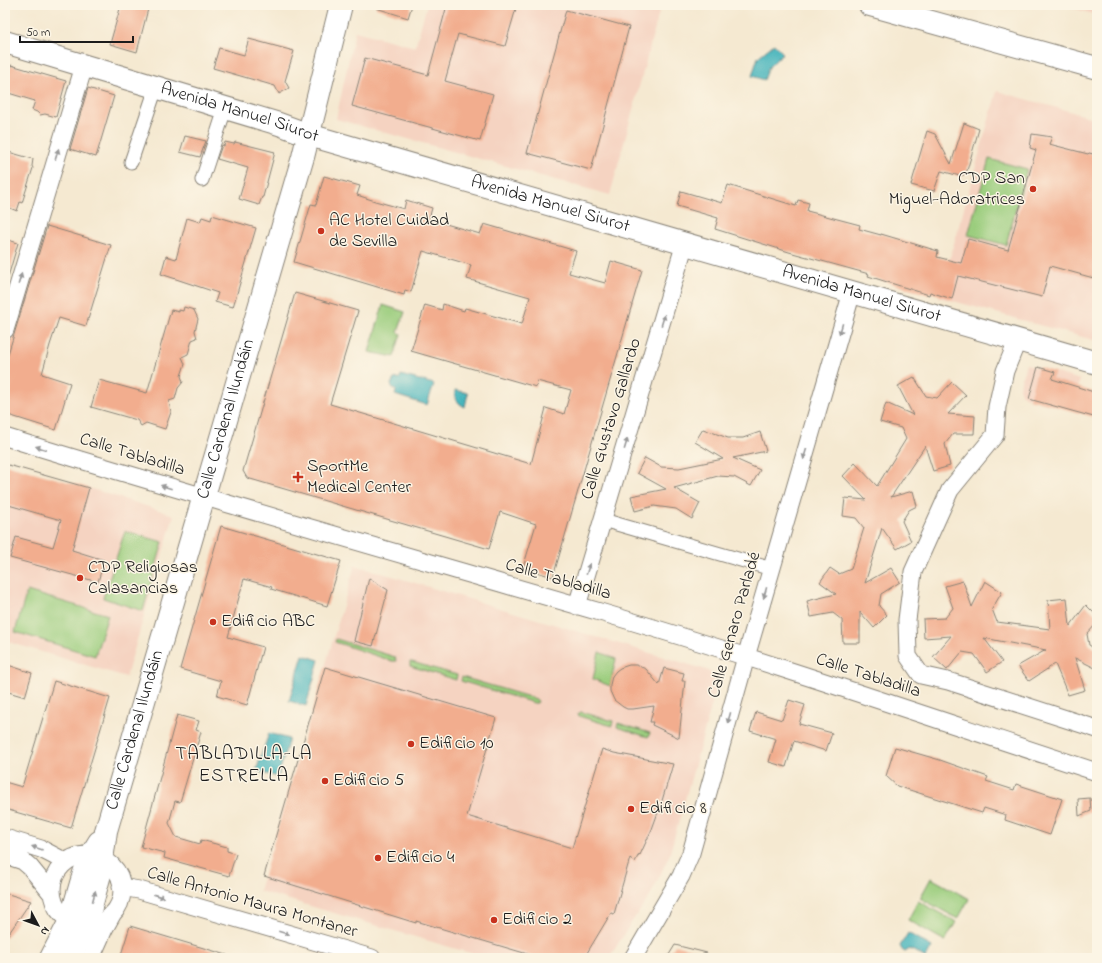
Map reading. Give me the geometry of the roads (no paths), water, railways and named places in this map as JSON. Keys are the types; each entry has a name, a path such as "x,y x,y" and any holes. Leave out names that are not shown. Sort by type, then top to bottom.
{"main road":[{"name":"Calle Cardenal Ilundáin","path":"70,958 78,923 84,873 97,857 106,831 309,135 341,5"},
{"path":"870,5 1097,68"},
{"name":"Avenida Manuel Siurot","path":"5,42 279,124 309,135 1097,363"},
{"name":"Calle Cardenal Ilundáin","path":"51,958 78,923"}],"street":[{"path":"5,330 84,66"},
{"path":"131,162 156,88"},
{"path":"202,180 225,109"},
{"name":"Calle Gustavo Gallardo","path":"577,606 686,243"},
{"name":"Calle Genaro Parladé","path":"633,958 681,876 691,853 746,657 852,292"},
{"path":"1018,339 1005,371 997,407 995,435 950,490 913,572 907,620 908,656 921,675 948,681 1097,729"},
{"name":"Calle Tabladilla","path":"5,437 746,657 1097,772"},
{"path":"603,520 772,569"},
{"path":"5,838 41,849 66,862"},
{"path":"5,855 23,861 30,867 52,894"},
{"path":"92,958 104,929 115,910 119,903 121,887 120,880 114,868 97,857 78,856 61,866 54,879 52,894 54,902 63,916 78,923 94,924 102,921 115,910"},
{"name":"Calle Antonio Maura Montaner","path":"121,887 372,958"}],"water":[{"path":"774,44 783,53 769,67 764,80 752,76 758,57"},
{"path":"401,375 434,384 427,405 395,395 396,391 391,384 394,379 400,378"},
{"path":"455,390 468,393 465,407 457,400"},
{"path":"303,655 319,660 306,706 289,701"},
{"path":"269,733 289,739 278,777 256,771"},
{"path":"908,933 932,947 926,958 910,949 905,952 902,950 900,946"}],"place":[{"name":"CDP San Miguel-Adoratrices","path":"1033,189"},
{"name":"AC Hotel Cuidad de Sevilla","path":"321,231"},
{"name":"SportMe Medical Center","path":"298,477"},
{"name":"CDP Religiosas Calasancias","path":"80,578"},
{"name":"Edificio ABC","path":"213,622"},
{"name":"Edificio 10","path":"411,744"},
{"name":"Edificio 5","path":"325,781"},
{"name":"Edificio 8","path":"631,809"},
{"name":"Edificio 4","path":"378,858"},
{"name":"Edificio 2","path":"494,920"}],"district":[{"name":"TABLADILLA-LA ESTRELLA","path":"244,765"}]}
